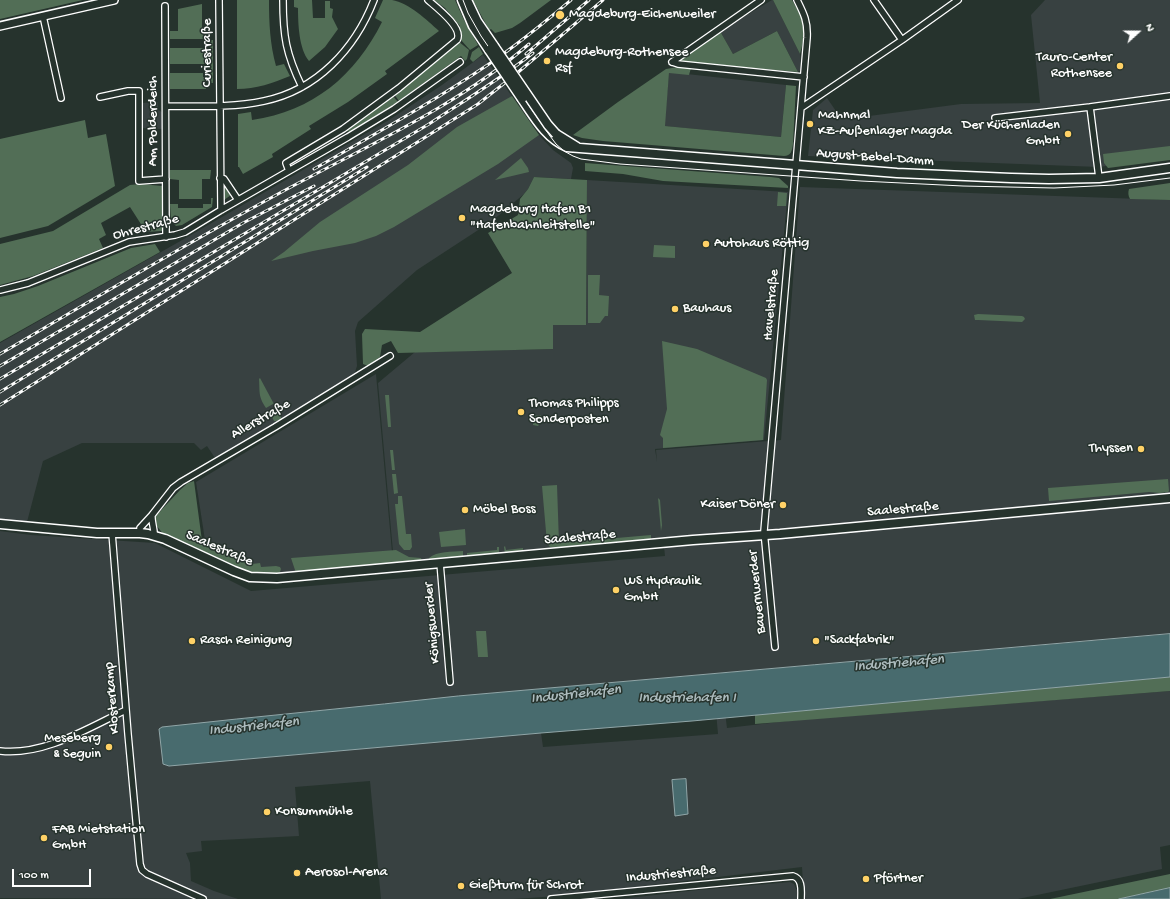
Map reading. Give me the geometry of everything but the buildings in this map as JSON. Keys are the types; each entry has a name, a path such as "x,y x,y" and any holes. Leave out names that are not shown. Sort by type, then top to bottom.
{"main road":[{"path":"462,0 473,26 491,48"},
{"path":"467,0 491,48"},
{"name":"August-Bebel-Damm","path":"491,48 542,128 567,147 897,173 996,178 1099,178 1170,168"},
{"name":"Saalestraße","path":"0,524 112,533 140,533 165,540 250,577 277,578 1170,498"}],"street":[{"path":"0,26 114,0"},
{"name":"Curiestraße","path":"219,0 221,210"},
{"path":"283,0 283,26 285,41 291,62 302,87"},
{"path":"220,106 269,100 282,96 316,79 324,73 345,50 363,24 374,0"},
{"path":"289,171 286,163 343,129 399,88 458,38 458,32 452,24 440,10 428,0"},
{"path":"761,0 672,62 678,64 804,77"},
{"name":"Havelstraße","path":"764,535 808,28 805,16 797,0"},
{"path":"874,0 902,40"},
{"path":"801,108 902,40 958,0"},
{"name":"Am Polderdeich","path":"165,6 166,236"},
{"path":"42,16 61,98"},
{"name":"Ohrestraße","path":"0,290 28,283 129,242 185,232 238,200 348,138 394,109 460,62"},
{"path":"100,97 128,91 139,91 139,181 166,179"},
{"path":"995,118 1170,96"},
{"name":"Curiestraße","path":"166,106 220,106"},
{"path":"1090,107 1099,178"},
{"path":"343,129 348,138"},
{"path":"220,178 224,179 238,200"},
{"name":"Allerstraße","path":"140,533 140,528 173,488 181,482 390,356"},
{"path":"152,515 152,523 155,532 154,536"},
{"name":"Klosterkamp","path":"112,533 139,860 142,870 147,874 202,899"},
{"name":"Bauernwerder","path":"764,535 775,647"},
{"name":"Königswerder","path":"440,563 450,682"},
{"path":"0,750 20,751 50,744 126,710"},
{"name":"Industriestraße","path":"551,899 793,876 800,880 801,899"}],"shaded area":[{"path":"772,0 800,54 801,70 798,72 777,31 733,54 720,31"},
{"path":"1045,0 1170,0 1170,157 1099,167 808,156 813,110 827,98 840,117 846,119 961,104 1040,103 1031,15"},
{"path":"483,55 539,135 553,150 571,163 573,168 571,179 534,177 524,194 492,221 417,270 358,322 355,331 357,366 354,375 273,424 215,458 207,446 201,450 194,443 82,443 43,461 27,522 0,519 0,343 184,239 389,120 442,85"},
{"path":"669,72 786,85 781,137 664,126"},
{"path":"158,102 158,110 162,112 162,129 141,128 141,103"},
{"path":"587,180 788,192 764,440 655,449 657,462 656,450 781,440 800,187 1170,200 1170,634 458,696 433,700 162,727 159,729 163,764 169,766 541,733 543,747 718,734 716,712 725,712 727,728 796,720 1170,691 1170,845 1160,847 1162,869 1018,899 804,899 802,867 558,896 514,899 381,899 370,781 295,787 299,836 201,841 202,851 186,853 190,863 191,881 238,899 0,898 0,531 31,535 155,543 251,591 665,556 663,537 394,563 378,383 415,352 553,349 553,325 586,325"},
{"path":"376,374 393,563 278,574 207,553 196,482"},
{"path":"790,882 794,884 798,899 620,899 698,890"}],"green space":[{"path":"0,0 83,0 0,19"},
{"path":"237,0 269,0 270,33 276,66 284,64 290,76 264,85 237,89"},
{"path":"294,0 312,0 313,18 325,18 325,1 330,1 330,8 333,9 332,17 338,29 325,47 309,61 301,43 298,8 294,7"},
{"path":"383,0 392,0 405,5 417,12 439,31 385,71 387,74 348,102 309,126 311,129 272,154 273,157 243,174 238,167 238,114 251,112 252,120 274,115 313,99 330,88 359,59 371,41 382,22 375,18"},
{"path":"434,0 455,0 478,45 470,50 460,39 461,34 458,28 460,26 445,8"},
{"path":"473,0 551,0 512,28 495,33 491,29 489,30"},
{"path":"773,0 792,0 803,21 804,31 800,54"},
{"path":"202,4 202,31 210,31 210,39 170,39 170,31 178,31 178,9"},
{"path":"720,31 733,54 777,31 798,72 681,62 680,57"},
{"path":"210,40 213,40 213,83 211,83 210,64 170,64 170,48 210,48"},
{"path":"458,41 469,50 467,59 465,61 461,56 399,101 394,94"},
{"path":"479,47 483,54 473,62 470,59 472,52"},
{"path":"678,67 691,68 689,75 669,73 665,126 781,137 786,85 796,86 793,144 790,154 784,156 603,141 573,135 666,69"},
{"path":"170,73 203,73 203,77 206,77 206,89 170,89"},
{"path":"392,95 398,102 350,132 347,131 346,129"},
{"path":"512,96 539,135 498,164 394,227 376,236 355,243 271,261 320,222 408,165 457,127"},
{"path":"85,120 88,138 106,134 115,186 48,226 0,238 0,139"},
{"path":"1170,146 1170,160 1108,168 1104,163 1103,154"},
{"path":"521,158 529,172 495,180"},
{"path":"585,163 771,177 779,178 788,186 788,188 663,181 623,174 585,171"},
{"path":"170,170 211,170 210,179 202,179 202,199 179,199 179,180 170,179"},
{"path":"534,177 587,180 586,325 553,325 553,349 398,353 391,341 382,345 380,357 368,366 363,364 362,334 365,329 420,332 512,273 488,233 518,215 520,199 528,189"},
{"path":"1170,183 1170,200 1130,199 1129,197 1129,189"},
{"path":"141,184 162,186 162,231 146,232 130,207 101,223 106,235 99,239 103,248 33,276 0,285 0,244 53,231 130,185"},
{"path":"224,185 231,195 224,200"},
{"path":"778,192 787,193 786,206 777,206"},
{"path":"211,198 213,198 212,207 182,225 176,226 171,221 170,204 178,204 178,208 203,208 203,204 211,204"},
{"path":"155,244 160,252 0,342 0,297 38,286 131,248"},
{"path":"654,245 675,246 675,258 653,257"},
{"path":"588,275 600,275 599,295 609,296 608,316 605,316 600,323 588,323"},
{"path":"974,315 1022,316 1025,319 1022,322 975,320"},
{"path":"662,341 697,349 766,378 763,440 663,448 663,438 660,435 667,409"},
{"path":"260,378 282,419 274,421 271,415 277,411 273,404 266,408 263,404 260,394"},
{"path":"385,395 389,395 391,427 388,427"},
{"path":"541,415 541,417 545,417 538,426 533,425 533,416"},
{"path":"390,450 393,450 395,470 392,470"},
{"path":"392,474 396,474 398,493 394,494"},
{"path":"1168,479 1168,492 1149,492 1049,501 1048,488"},
{"path":"194,481 202,541 252,564 260,563 261,567 280,567 281,569 279,575 257,575 237,569 164,535 156,525 154,518 180,490 188,483"},
{"path":"557,485 559,543 651,535 651,539 644,541 557,548 550,547 547,543 542,486"},
{"path":"398,496 402,496 406,534 411,534 412,547 410,550 404,550 399,544 395,504 398,504"},
{"path":"658,498 660,500 661,531"},
{"path":"465,529 466,545 441,547 439,532"},
{"path":"505,546 506,550 523,548 523,553 505,554"},
{"path":"497,547 499,547 499,554 467,556 467,553 497,550"},
{"path":"396,550 409,557 421,558 422,561 296,573 291,558"},
{"path":"463,551 463,557 429,560 429,558 436,554"},
{"path":"476,631 486,631 488,657 478,657"},
{"path":"1170,677 1170,691 755,724 755,715"},
{"path":"1170,874 1170,888 1119,899 1050,899"}],"water":[{"name":"Industriehafen I","path":"1170,634 1170,677 692,721 169,766 163,764 159,729 162,727 458,696"},
{"path":"686,779 688,814 675,816 672,780"},
{"path":"1170,888 1170,899 1119,899"}],"tram line":[{"path":"463,0 468,13 481,36 550,136 564,151 581,159 620,164 861,181 963,186 1054,188 1114,185 1170,178"}],"railway":[{"path":"314,169 403,118 468,78 521,41 571,0"},
{"path":"526,54 589,0"},
{"path":"0,405 478,104 516,74 603,0"},
{"path":"0,354 208,233 440,107 471,88 529,44"},
{"path":"0,379 429,124 495,81 533,53"},
{"path":"0,392 367,167"},
{"path":"0,366 243,223 314,186"}],"place":[{"name":"Magdeburg-Eichenweiler","path":"560,15"},
{"name":"Magdeburg-Rothensee Rsf","path":"547,61"},
{"name":"Tauro-Center Rothensee","path":"1120,66"},
{"name":"Mahnmal KZ-Außenlager Magda","path":"810,124"},
{"name":"Der Küchenladen GmbH","path":"1068,134"},
{"name":"Magdeburg Hafen B1 \"Hafenbahnleitstelle\"","path":"462,218"},
{"name":"Autohaus Röttig","path":"706,244"},
{"name":"Bauhaus","path":"675,309"},
{"name":"Thomas Philipps Sonderposten","path":"521,412"},
{"name":"Thyssen","path":"1141,449"},
{"name":"Kaiser Döner","path":"783,505"},
{"name":"Möbel Boss","path":"465,510"},
{"name":"WS Hydraulik GmbH","path":"616,590"},
{"name":"Rasch Reinigung","path":"192,641"},
{"name":"\"Sackfabrik\"","path":"816,641"},
{"name":"Meseberg & Seguin","path":"109,747"},
{"name":"Konsummühle","path":"267,812"},
{"name":"FAB Mietstation GmbH","path":"44,838"},
{"name":"Aerosol-Arena","path":"297,873"},
{"name":"Pförtner","path":"866,879"},
{"name":"Gießturm für Schrot","path":"461,886"}],"water label":[{"name":"Industriehafen","path":"899,664"},
{"name":"Industriehafen","path":"576,695"},
{"name":"Industriehafen","path":"254,727"}]}
